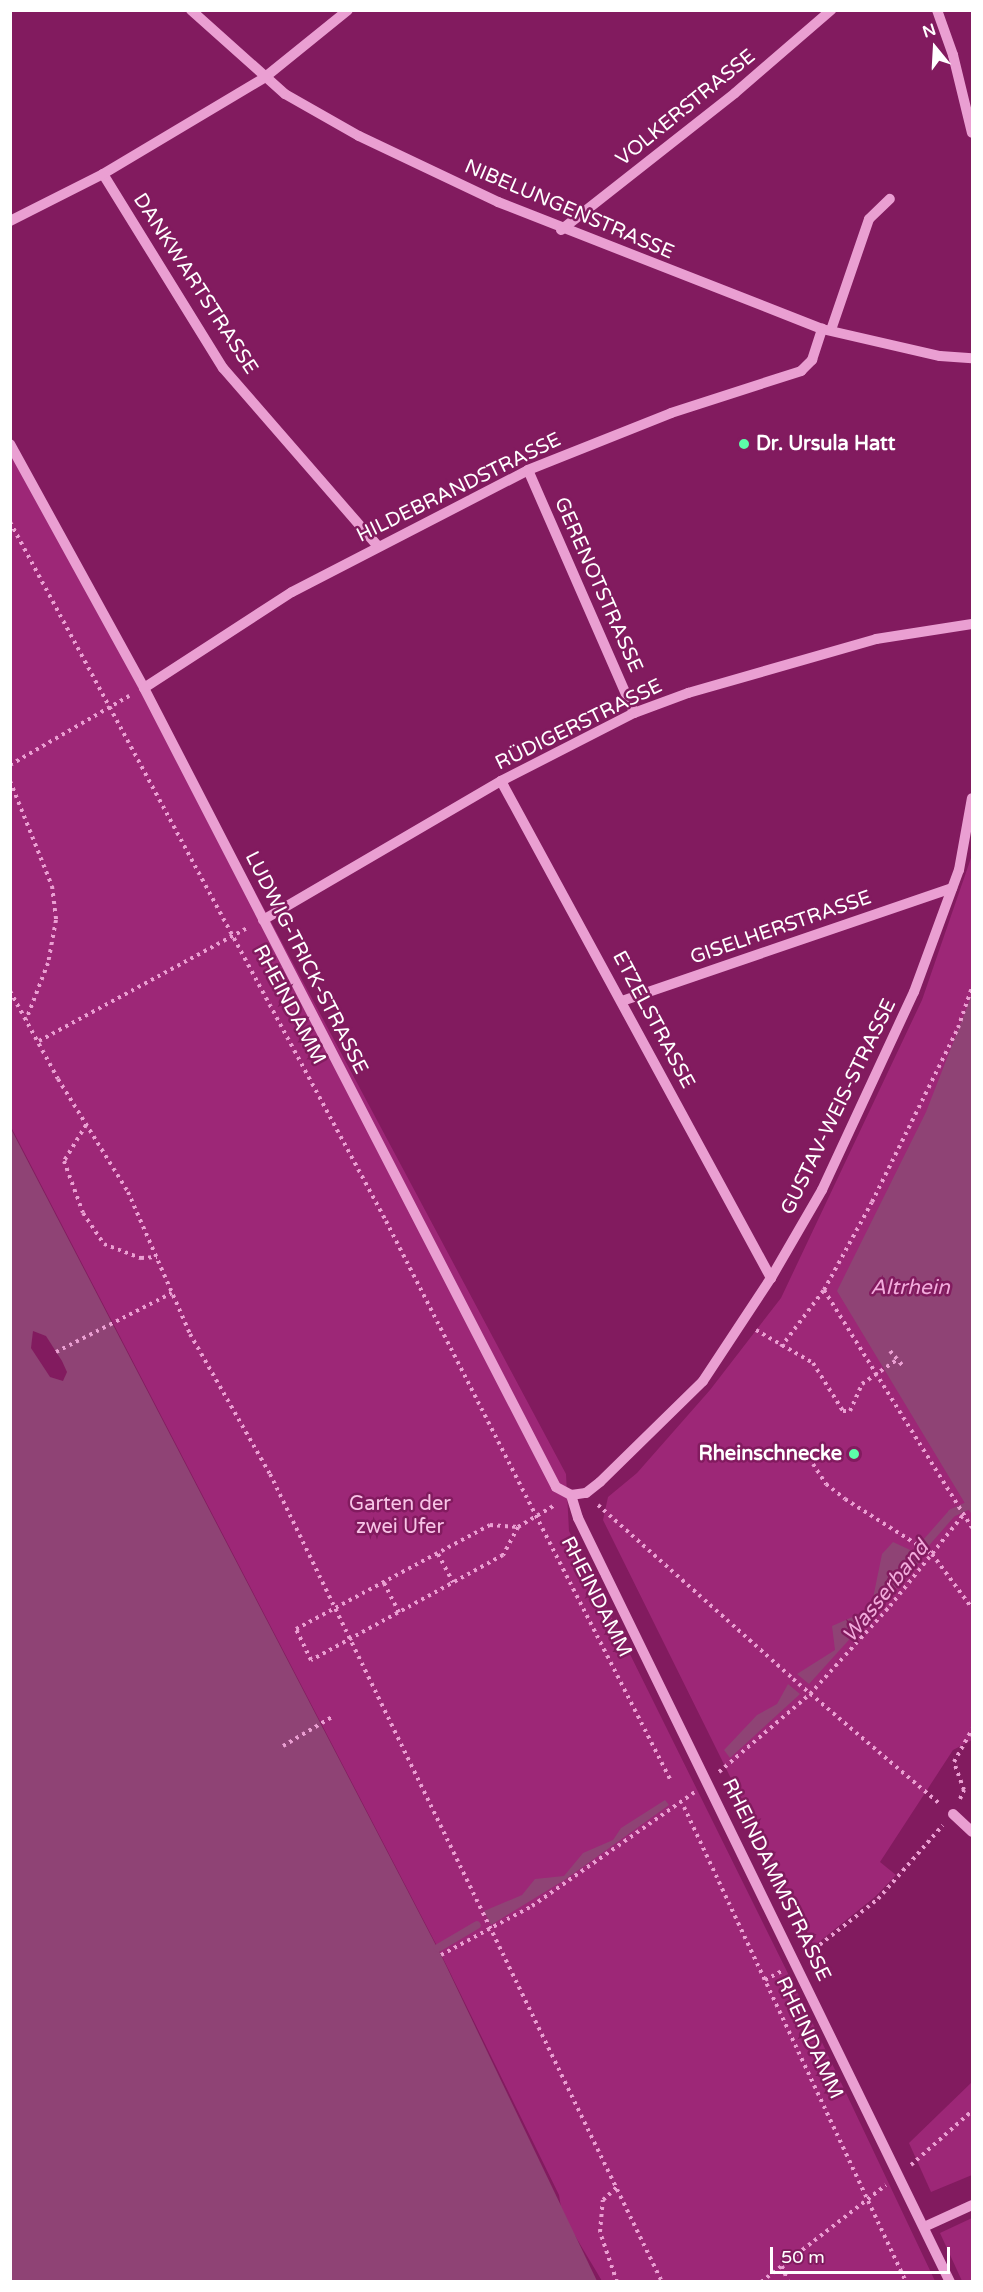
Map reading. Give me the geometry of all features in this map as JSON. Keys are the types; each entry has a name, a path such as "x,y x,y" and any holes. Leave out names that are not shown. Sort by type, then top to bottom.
{"street":[{"name":"NIBELUNGENSTRASSE","path":"191,10 264,78 359,136 561,230 827,329 940,356 972,358"},
{"path":"10,221 103,174 264,78 348,10"},
{"name":"VOLKERSTRASSE","path":"561,230 735,93 831,10"},
{"path":"937,10 953,56 972,133"},
{"name":"DANKWARTSTRASSE","path":"103,174 223,368 378,546"},
{"name":"HILDEBRANDSTRASSE","path":"144,688 292,592 528,470 671,413 801,371 812,360 827,329 869,219 890,199"},
{"name":"LUDWIG-TRICK-STRASSE","path":"10,444 144,688 556,1487 571,1495"},
{"name":"GERENOTSTRASSE","path":"528,470 634,713"},
{"name":"RÜDIGERSTRASSE","path":"263,920 501,781 634,713 688,693 876,639 972,624"},
{"name":"ETZELSTRASSE","path":"501,781 771,1278"},
{"name":"GUSTAV-WEIS-STRASSE","path":"586,1493 703,1381 771,1278 822,1190 869,1095 915,992 952,888 972,798"},
{"name":"GISELHERSTRASSE","path":"622,1001 952,888"},
{"path":"571,1495 586,1493"},
{"name":"RHEINDAMMSTRASSE","path":"571,1495 578,1518 797,1963 950,2282"},
{"path":"953,1814 972,1832"},
{"path":"924,2227 972,2205"}],"path":[{"name":"RHEINDAMM","path":"10,522 235,934 544,1526 670,1779"},
{"path":"10,765 128,697"},
{"path":"10,781 52,886 56,920 48,963 26,1020"},
{"path":"39,1041 251,926"},
{"path":"781,1347 824,1290 958,1028 972,987"},
{"path":"10,991 86,1125 128,1192 206,1364 270,1474 483,1916 618,2186 662,2282"},
{"path":"86,1125 64,1161 83,1213 104,1244 141,1258 157,1257"},
{"path":"824,1290 972,1528"},
{"path":"56,1352 172,1293"},
{"path":"742,1321 781,1347 813,1363 843,1412 849,1411 862,1384 898,1359"},
{"path":"890,1351 904,1367"},
{"path":"813,1464 826,1484 844,1499 932,1554 972,1608"},
{"path":"586,1493 810,1694 953,1814"},
{"path":"441,1955 490,1930 593,1865 707,1782 810,1694 964,1514"},
{"path":"518,1527 490,1525 296,1629 311,1660 503,1555 518,1527 538,1515"},
{"path":"438,1554 453,1582"},
{"path":"384,1582 399,1612"},
{"path":"283,1746 332,1717"},
{"path":"797,1963 878,1899 953,1814 964,1790 954,1762 972,1729"},
{"name":"RHEINDAMM","path":"684,1807 906,2282"},
{"path":"910,2165 972,2110"},
{"path":"617,2282 600,2232 603,2200 618,2186"},
{"path":"761,2282 868,2199"},
{"path":"782,2265 788,2282"}],"green space":[{"name":"Garten der zwei Ufer","path":"10,445 137,671 566,1474 569,1531 818,2034 935,2281 602,2281 562,2214 559,2195 438,1948 11,1127"},
{"path":"972,855 972,1740 953,1750 880,1862 896,1875 876,1896 814,1946 603,1520 608,1497 637,1473 710,1390 781,1298 922,1000"},
{"path":"972,2082 972,2175 931,2192 909,2143"},
{"path":"972,2218 972,2281 962,2281 940,2233"}],"water":[{"name":"Altrhein","path":"972,994 972,1515 837,1291 926,1112"},
{"path":"10,1127 441,1955 597,2281 11,2281"},
{"path":"893,1542 921,1555 922,1559 809,1684 797,1674 835,1650 832,1626 866,1611 872,1603 882,1554"},
{"path":"788,1684 800,1694 730,1758 724,1750 757,1715 777,1704"},
{"path":"665,1800 669,1805 566,1879 491,1925 484,1911 522,1895 535,1879 564,1876 583,1853 613,1840 621,1828"}],"pier":[{"path":"33,1331 46,1336 62,1361 67,1372 63,1381 50,1377 31,1348"}],"waterway":[{"name":"Wasserband","path":"911,1560 952,1513 967,1506"},
{"name":"Wasserband","path":"438,1948 477,1925"}],"place":[{"name":"Dr. Ursula Hatt","path":"744,444"},
{"name":"Rheinschnecke","path":"854,1454"}]}
